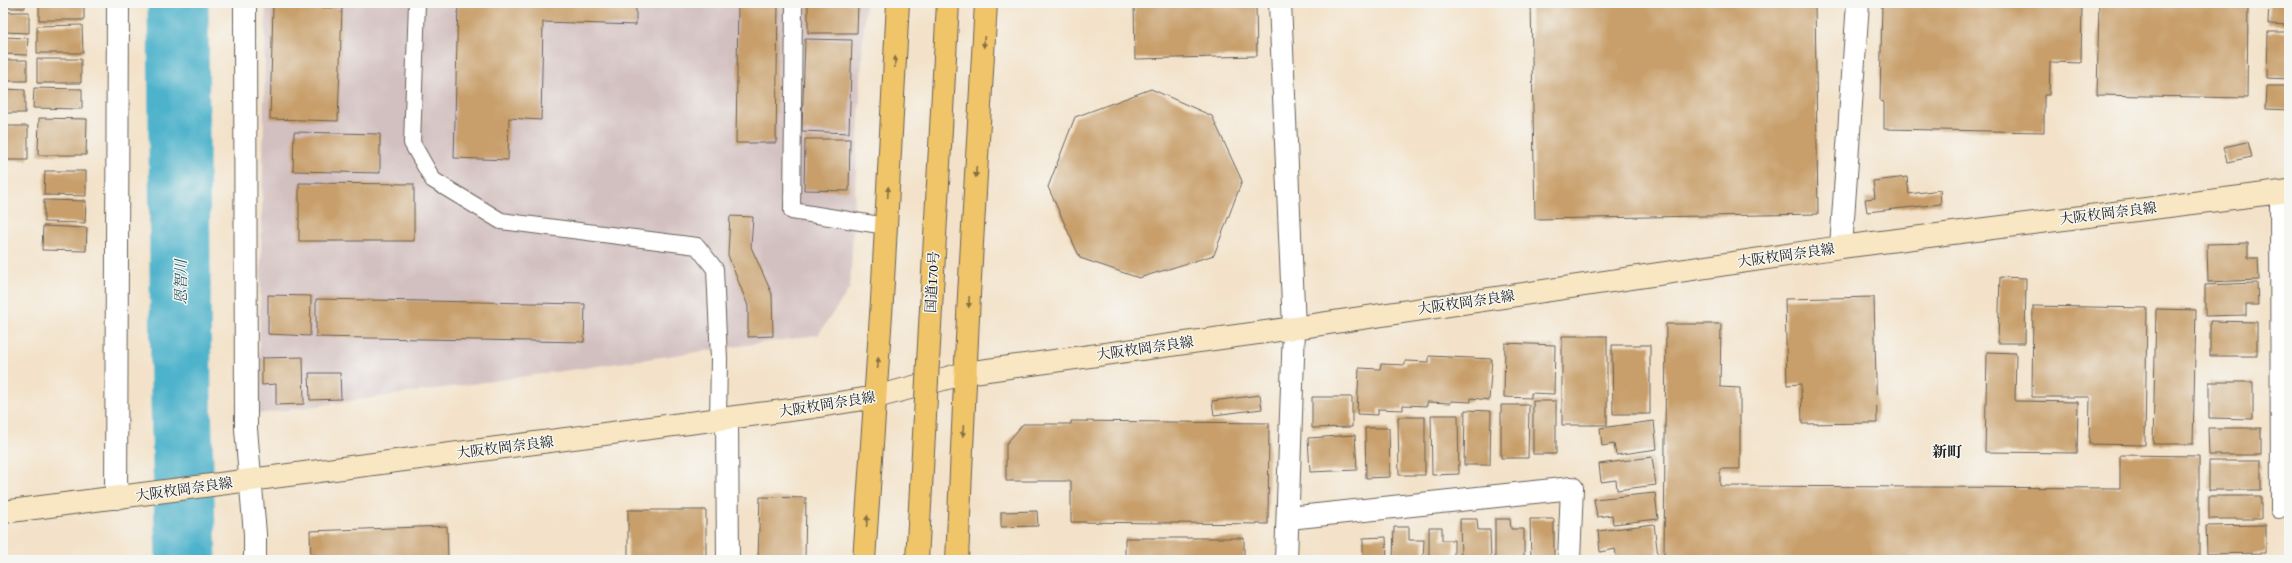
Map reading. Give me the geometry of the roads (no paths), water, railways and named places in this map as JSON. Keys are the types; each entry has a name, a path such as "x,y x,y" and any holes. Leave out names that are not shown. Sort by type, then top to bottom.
{"highway":[{"path":"864,560 876,397 898,3"},
{"name":"国道170号","path":"916,560 948,3"},
{"path":"957,560 986,3"}],"main road":[{"name":"大阪枚岡奈良線","path":"3,512 723,419 876,397 966,373 1294,328 1842,247 2284,191"}],"street":[{"path":"116,498 118,3"},
{"path":"245,3 246,429 242,481 255,534 255,560"},
{"path":"1280,3 1294,328 1289,518 1286,560"},
{"path":"1842,247 1858,3"},
{"path":"723,419 728,560"},
{"path":"1289,518 1572,488 1569,560"}],"lane":[{"path":"417,3 412,143 433,180 501,221 698,246 715,269 723,419"},
{"path":"794,3 792,211 886,226"},
{"path":"2279,510 2284,191"}],"waterway":[{"name":"恩智川","path":"178,3 181,404 186,560"}],"district":[{"name":"新町","path":"1947,451"}]}
